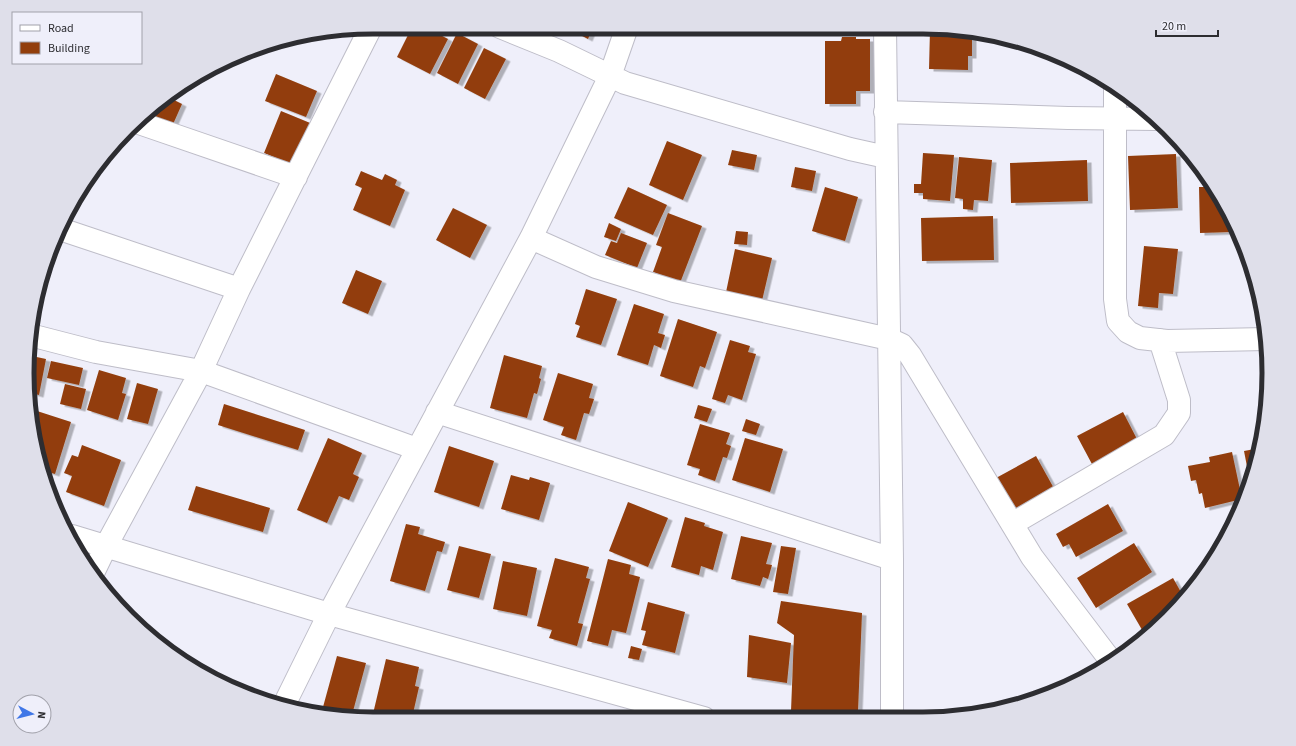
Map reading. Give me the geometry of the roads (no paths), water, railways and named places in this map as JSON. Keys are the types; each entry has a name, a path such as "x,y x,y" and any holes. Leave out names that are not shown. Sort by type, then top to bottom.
{"street":[{"path":"96,567 201,371 239,289 367,34"},
{"path":"517,34 558,51 625,83 775,128 850,149 886,157"},
{"path":"286,700 329,614 531,238 610,76 625,34"},
{"path":"885,34 892,559 892,712"},
{"path":"1116,95 1115,299 1118,321 1128,332 1140,338 1160,340 1260,339"},
{"path":"885,112 1148,119"},
{"path":"142,124 296,177"},
{"path":"65,231 239,289"},
{"path":"531,238 596,268 674,290 889,339 902,345 910,355 1032,557 1108,657"},
{"path":"36,337 96,352 201,371 417,450"},
{"path":"1012,524 1164,434 1179,413 1179,400 1160,340"},
{"path":"437,412 892,559"},
{"path":"77,537 654,711"}]}
